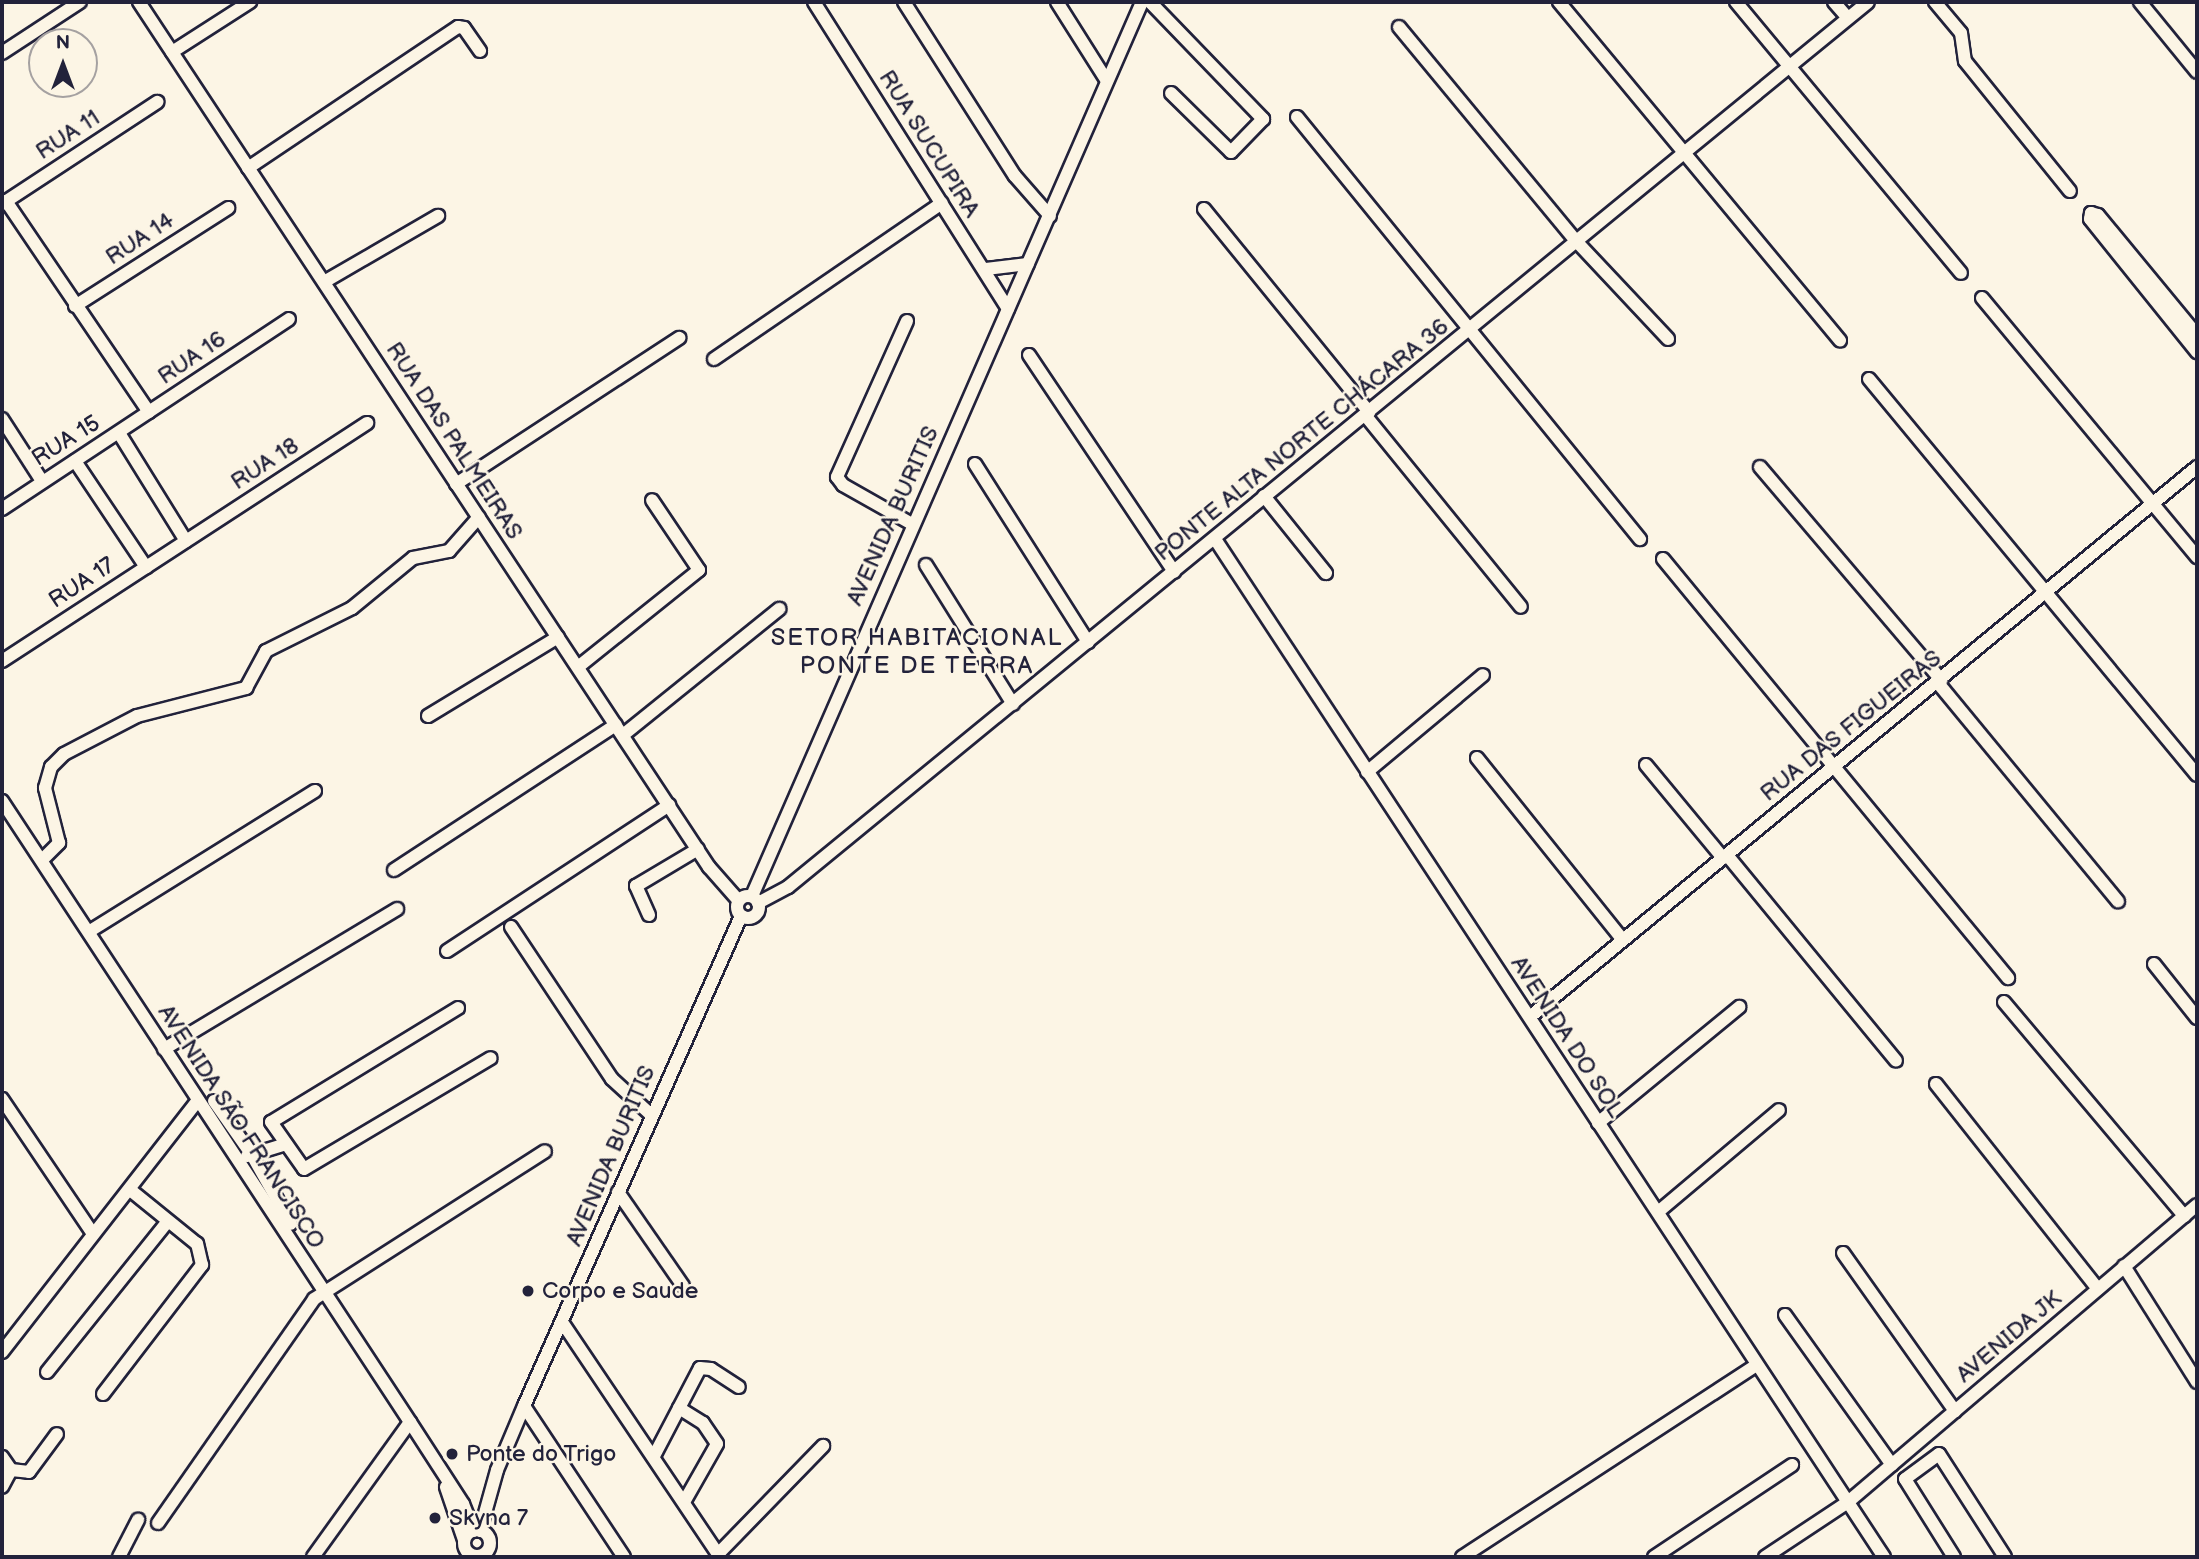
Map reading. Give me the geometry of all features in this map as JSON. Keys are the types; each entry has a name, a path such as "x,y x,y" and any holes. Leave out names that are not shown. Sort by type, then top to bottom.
{"street":[{"path":"2,53 80,2"},
{"name":"RUA DAS PALMEIRAS","path":"139,2 668,805 738,900"},
{"path":"172,52 250,2"},
{"name":"RUA SUCUPIRA","path":"814,2 986,269 1008,309"},
{"path":"904,2 1015,176 1050,216"},
{"path":"1057,2 1107,82"},
{"name":"AVENIDA BURITIS","path":"755,900 912,524 1142,2"},
{"path":"1150,2 1263,120 1231,152 1171,93"},
{"path":"1559,2 1840,341"},
{"path":"1736,2 1790,63 1961,273"},
{"path":"1834,2 1847,18"},
{"name":"PONTE ALTA NORTE CHÁCARA 36","path":"755,900 788,887 1685,154 1790,63 1868,2"},
{"path":"1935,2 1961,33 1965,61 2070,191"},
{"path":"2140,2 2197,72"},
{"path":"248,168 458,27 464,28 480,51"},
{"path":"1398,27 1577,242 1668,339"},
{"name":"RUA 11","path":"4,202 157,102"},
{"path":"1297,117 1472,328 1640,539"},
{"path":"4,202 149,412"},
{"path":"714,359 942,203"},
{"name":"RUA 14","path":"75,306 228,208"},
{"path":"1204,209 1521,607"},
{"path":"2197,335 2179,320 2090,219 2091,213 2098,215 2179,320 2197,352"},
{"path":"324,282 438,216"},
{"path":"986,269 1028,264"},
{"path":"1982,298 2197,557"},
{"name":"RUA 16","path":"119,433 289,319"},
{"path":"907,321 837,477 844,485 912,524"},
{"path":"456,484 679,338"},
{"path":"1029,355 1174,572"},
{"path":"1869,379 2197,775"},
{"path":"2,419 42,481"},
{"name":"RUA 18","path":"186,541 367,423"},
{"path":"119,433 186,541"},
{"name":"RUA 15","path":"2,509 119,433"},
{"path":"75,461 146,567"},
{"path":"975,464 1088,642"},
{"path":"1760,467 2118,901"},
{"name":"RUA DAS FIGUEIRAS","path":"1531,1016 2197,467"},
{"path":"1264,496 1326,573"},
{"path":"578,667 699,570 652,500"},
{"path":"43,859 59,843 45,788 51,767 64,754 143,714 246,688 267,651 352,608 413,558 449,551 479,517"},
{"name":"AVENIDA DO SOL","path":"1215,539 1531,1016 1598,1123 1884,1557"},
{"name":"RUA 17","path":"2,661 186,541"},
{"path":"1663,559 1832,768 2008,978"},
{"path":"926,565 1013,704"},
{"path":"394,870 619,730 779,609"},
{"path":"428,716 558,637"},
{"path":"1367,772 1483,675"},
{"path":"1477,758 1623,940"},
{"path":"1646,765 1896,1061"},
{"path":"90,931 315,791"},
{"name":"AVENIDA SÃO FRANCISCO","path":"2,801 43,859 164,1049 410,1422 443,1476 468,1542 485,1552"},
{"path":"447,951 668,805"},
{"path":"649,915 636,887 698,849"},
{"path":"738,900 755,900 755,917 741,916 738,900"},
{"path":"164,1049 397,909"},
{"name":"AVENIDA BURITIS","path":"468,1542 650,1114 741,916"},
{"path":"511,927 612,1079 650,1114"},
{"path":"2154,964 2197,1018"},
{"path":"2004,1002 2184,1216"},
{"path":"1598,1123 1739,1007"},
{"path":"458,1008 271,1122 304,1169 491,1058"},
{"path":"1936,1084 2098,1289"},
{"path":"2,1099 93,1234"},
{"path":"4,1342 198,1100"},
{"path":"214,1101 252,1155 291,1224"},
{"path":"1658,1212 1779,1110"},
{"path":"237,1160 286,1144"},
{"path":"158,1523 323,1291 545,1151"},
{"path":"103,1394 201,1265 201,1249 129,1189"},
{"path":"618,1192 683,1286"},
{"name":"AVENIDA JK","path":"1765,1557 1848,1502 2197,1205"},
{"path":"47,1371 167,1222"},
{"path":"1843,1254 1955,1411"},
{"path":"2124,1266 2197,1382"},
{"path":"1785,1315 1892,1465"},
{"path":"562,1322 719,1556 823,1447"},
{"path":"1462,1557 1757,1364"},
{"path":"654,1456 700,1368 711,1369 738,1387"},
{"path":"524,1406 624,1557"},
{"path":"679,1408 703,1423 718,1444 684,1502"},
{"path":"313,1557 410,1422"},
{"path":"2,1457 11,1470 29,1472 57,1434"},
{"path":"1909,1451 1919,1467"},
{"path":"1954,1557 1905,1479 1939,1454 2005,1557"},
{"path":"1654,1557 1792,1465"},
{"path":"2,1487 11,1470"},
{"path":"119,1557 138,1520"},
{"path":"468,1542 473,1556 485,1552 499,1557"}],"place":[{"name":"Corpo e Saude","path":"528,1291"},
{"name":"Ponte do Trigo","path":"452,1454"},
{"name":"Skyna 7","path":"435,1518"}],"district":[{"name":"SETOR HABITACIONAL PONTE DE TERRA","path":"917,652"}]}
